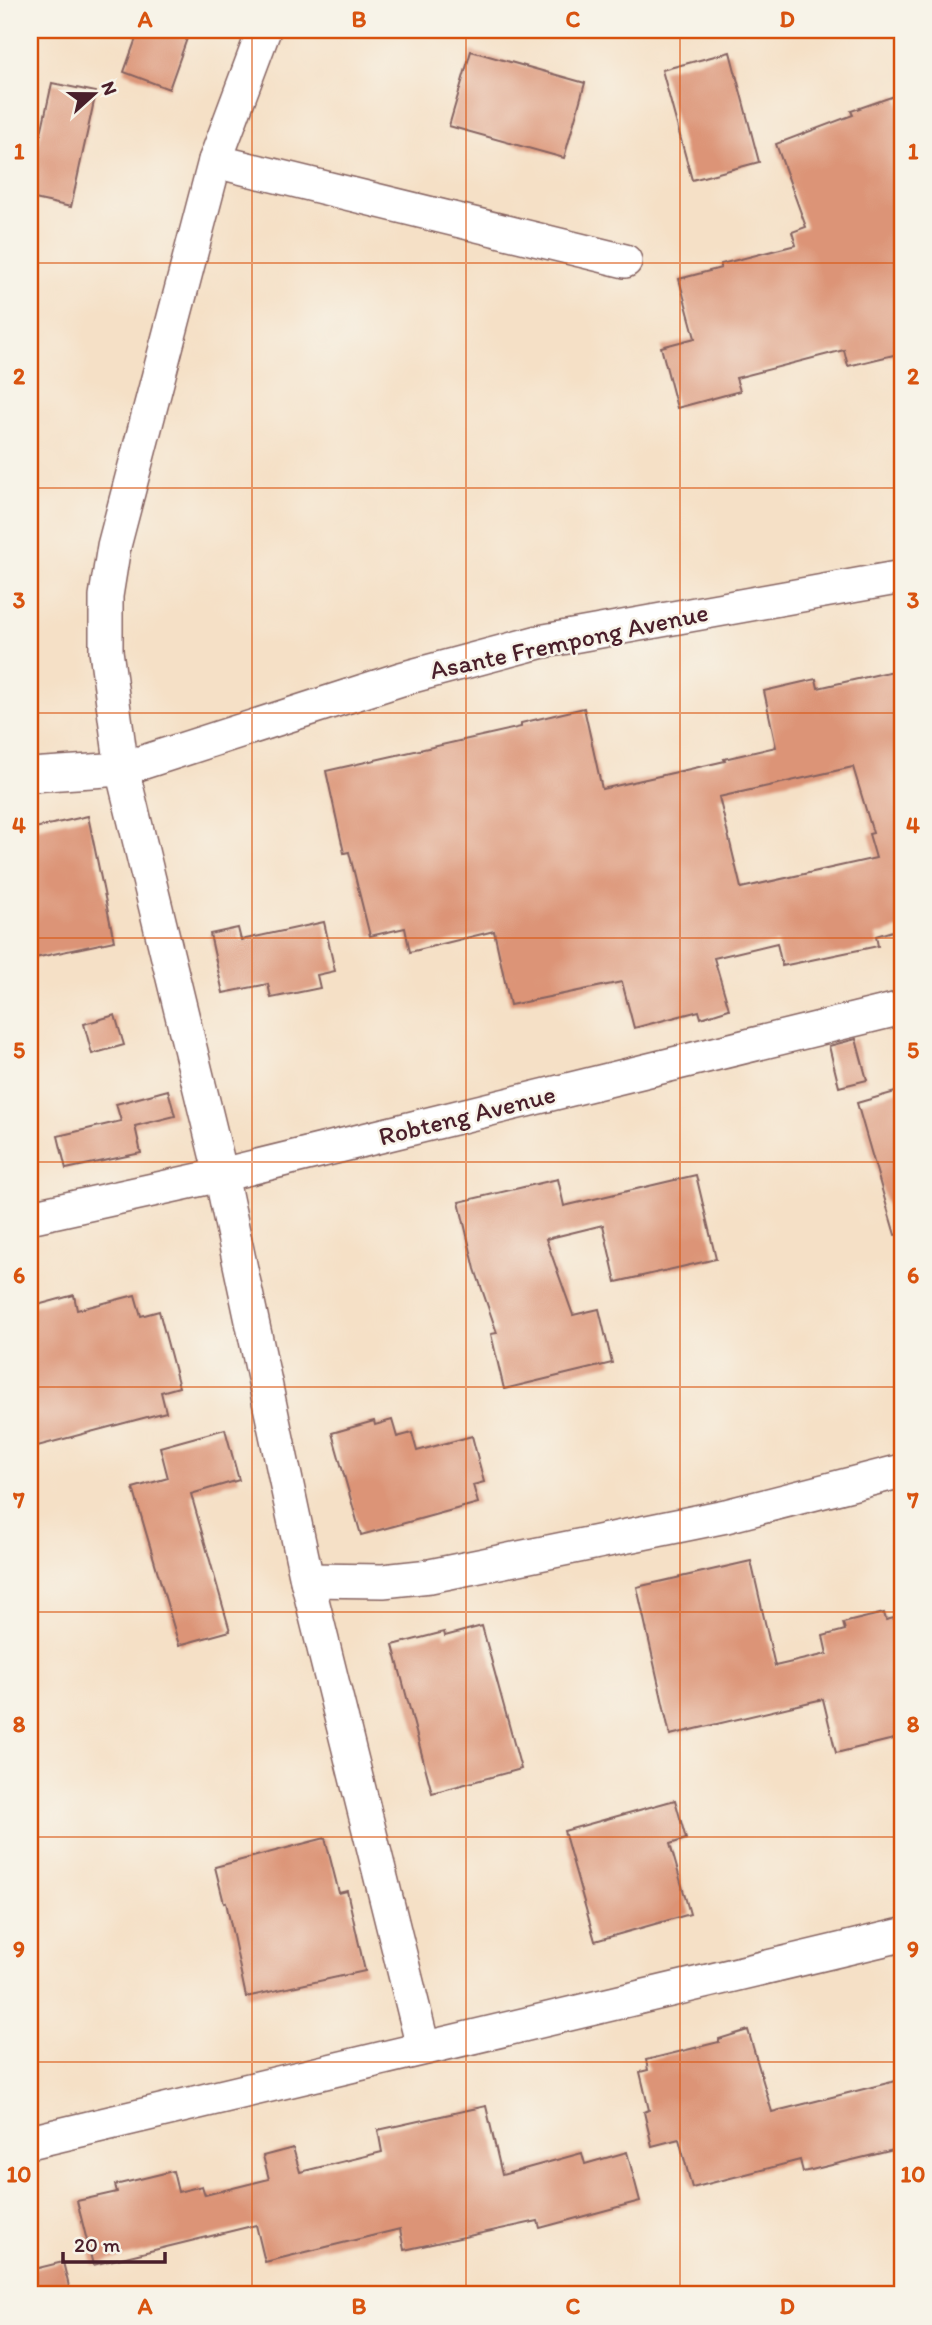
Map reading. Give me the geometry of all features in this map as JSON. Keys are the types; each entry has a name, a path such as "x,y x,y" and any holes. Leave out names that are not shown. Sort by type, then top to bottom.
{"street":[{"path":"264,30 215,161 114,545 106,596 106,651 122,769 221,1175 307,1580 424,2048"},
{"path":"215,161 625,261"},
{"name":"Asante Frempong Avenue","path":"30,775 122,769 466,660 608,628 902,577"},
{"name":"Robteng Avenue","path":"30,1217 221,1175 902,1008"},
{"path":"307,1580 383,1581 430,1576 726,1516 902,1471"},
{"path":"30,2142 902,1935"}],"building":[{"path":"139,30 190,30 169,89 124,72"},
{"path":"471,51 585,83 564,158 449,126"},
{"path":"730,52 759,162 692,180 662,70"},
{"path":"52,83 96,92 71,207 30,198 30,146 38,147"},
{"path":"897,95 902,111 902,353 848,366 844,350 736,378 740,391 677,408 661,347 695,338 679,279 721,268 721,264 796,245 792,232 806,227 776,144 853,115 851,111"},
{"path":"902,669 902,928 876,936 878,946 782,966 777,943 714,958 729,1009 701,1018 699,1011 634,1028 622,982 510,1005 494,931 410,952 405,928 370,936 349,852 344,853 326,771 521,727 521,723 584,708 602,789 776,747 764,691 816,679 818,688","holes":["853,767 873,833 869,834 876,858 741,888 719,797"]},
{"path":"88,816 114,941 30,959 30,829"},
{"path":"324,922 335,971 317,975 320,988 271,998 268,984 223,993 210,934 238,928 241,940"},
{"path":"115,1015 124,1045 92,1054 84,1024"},
{"path":"856,1039 867,1080 839,1087 829,1046"},
{"path":"168,1090 175,1116 135,1126 141,1153 66,1169 58,1136 121,1121 116,1104"},
{"path":"902,1090 902,1234 895,1235 857,1103"},
{"path":"696,1175 716,1259 616,1282 603,1225 546,1239 573,1315 599,1309 612,1363 504,1389 491,1334 497,1333 475,1269 459,1202 558,1179 564,1206"},
{"path":"74,1295 77,1310 135,1295 141,1316 159,1311 179,1387 161,1392 166,1412 30,1448 30,1307"},
{"path":"392,1420 397,1437 412,1433 417,1451 472,1436 484,1482 473,1485 478,1503 361,1535 332,1433 374,1421 375,1425"},
{"path":"225,1429 239,1480 191,1494 230,1631 179,1645 133,1488 168,1478 160,1447"},
{"path":"751,1561 775,1666 827,1654 823,1636 845,1630 843,1623 884,1613 886,1620 902,1616 902,1737 836,1753 823,1699 670,1735 637,1587"},
{"path":"482,1626 521,1769 432,1793 393,1645"},
{"path":"675,1800 686,1839 670,1844 690,1914 595,1941 564,1831"},
{"path":"325,1838 339,1893 347,1891 365,1971 246,1997 226,1902 224,1903 215,1867"},
{"path":"748,2030 772,2112 896,2081 902,2107 902,2148 803,2172 800,2160 692,2188 679,2139 652,2146 644,2112 649,2110 640,2072 648,2070 646,2060 719,2042 719,2039"},
{"path":"486,2106 502,2175 582,2153 585,2164 627,2152 640,2201 540,2228 538,2221 404,2250 400,2229 265,2262 256,2225 93,2265 77,2201 117,2192 115,2185 173,2171 178,2192 202,2186 205,2195 269,2179 263,2156 293,2148 300,2172 382,2152 378,2130"},
{"path":"63,2262 71,2295 30,2295 30,2270"}]}
